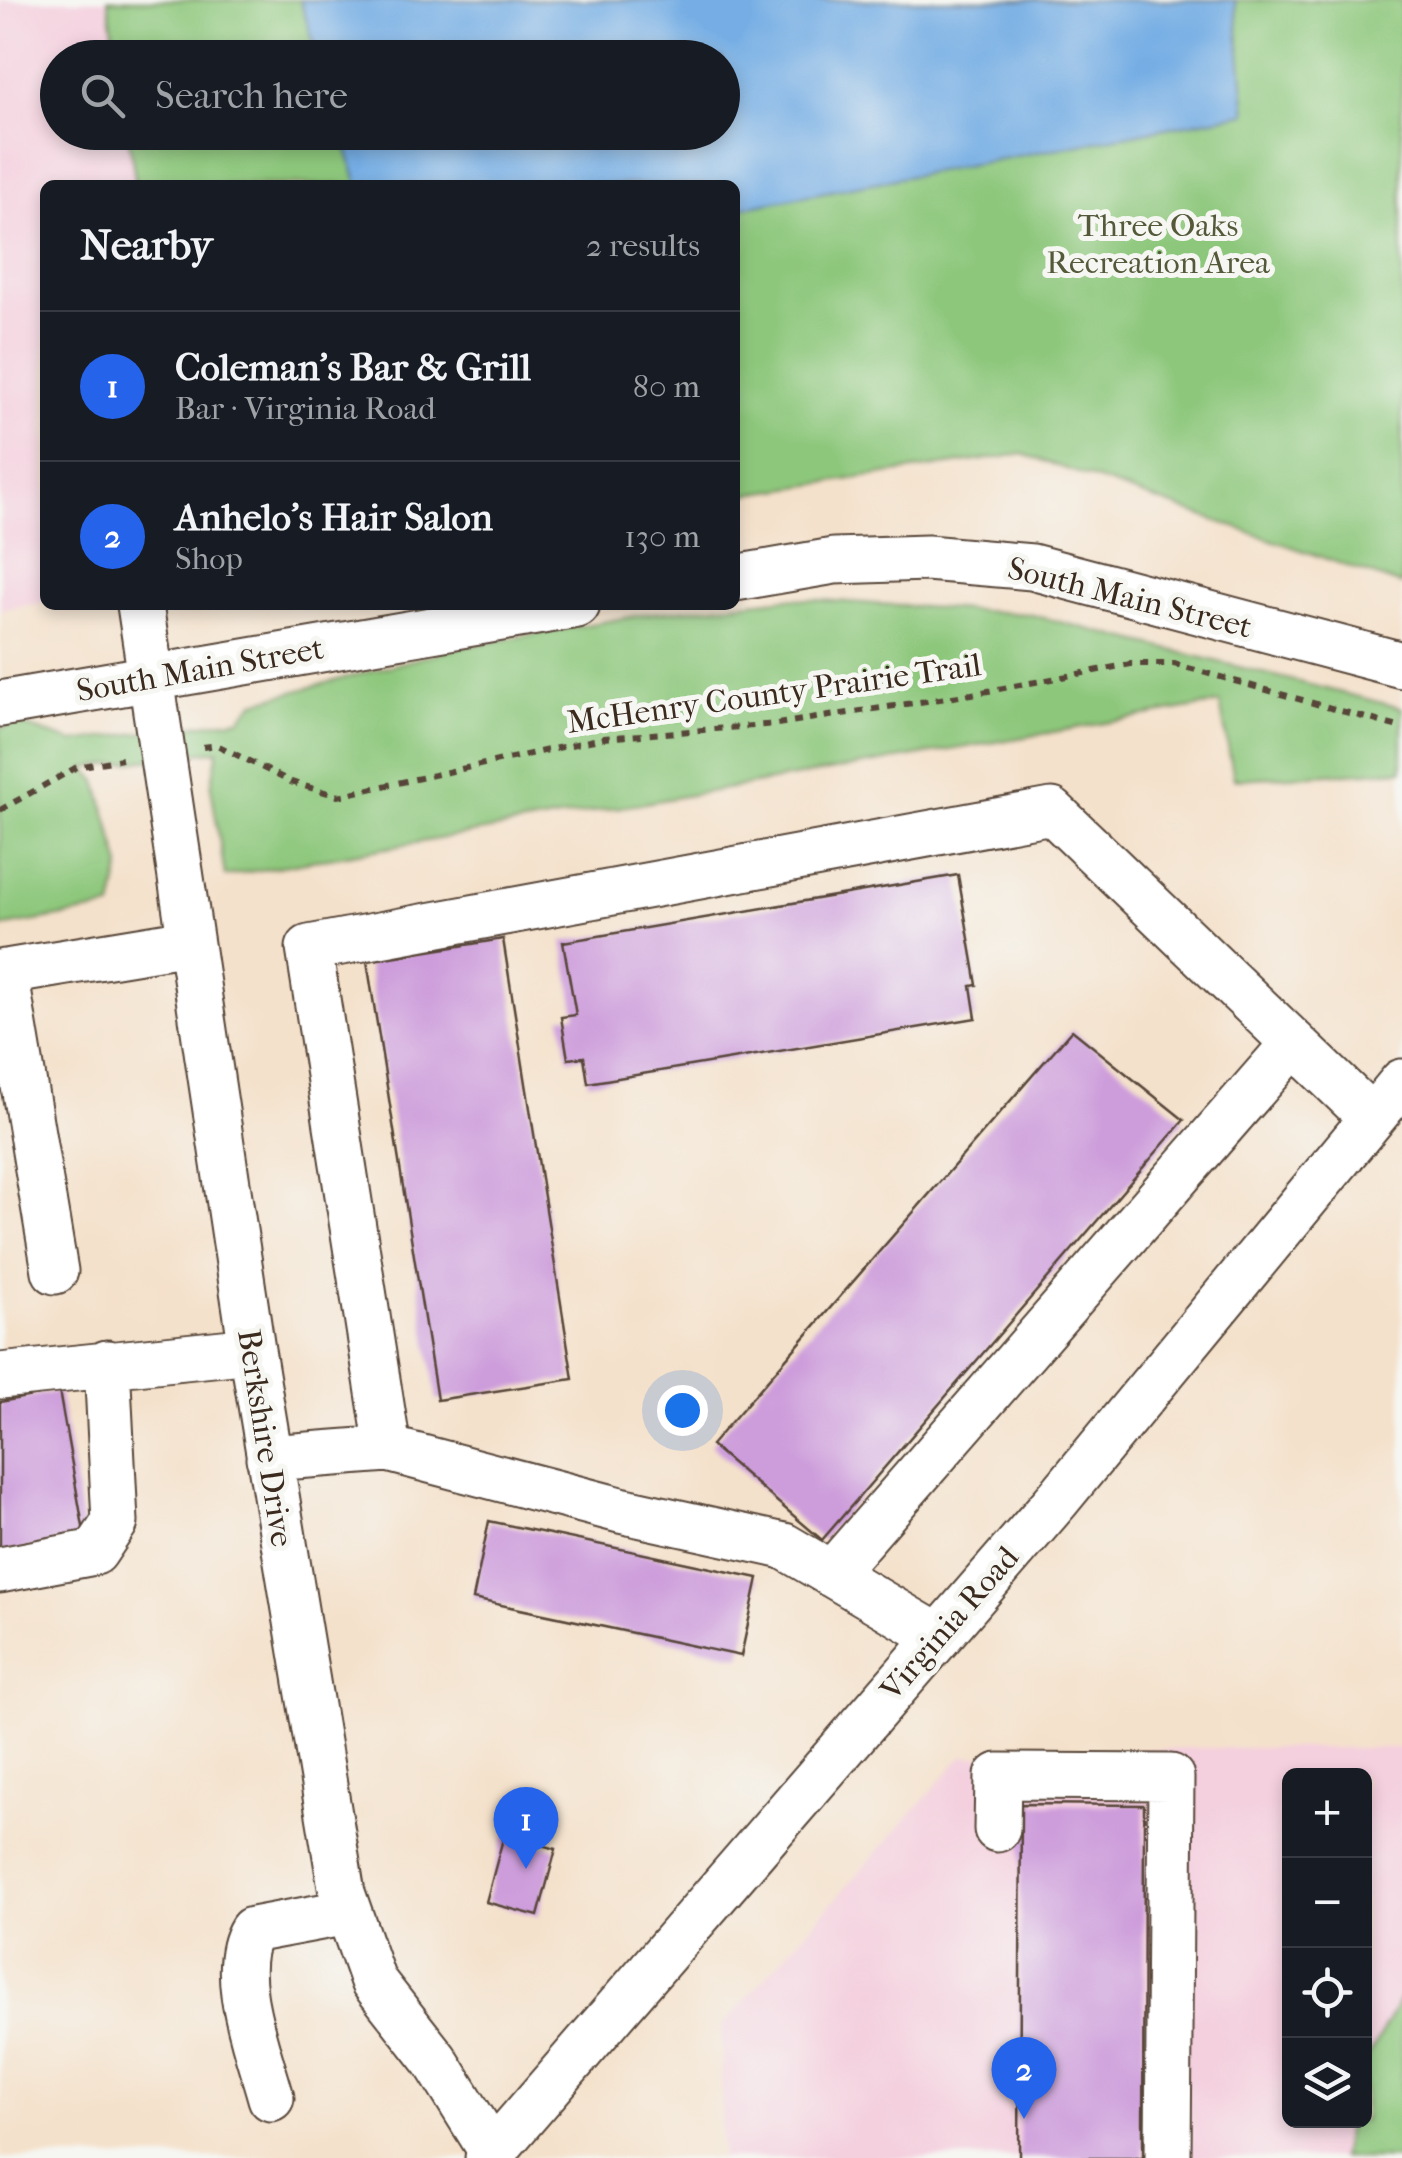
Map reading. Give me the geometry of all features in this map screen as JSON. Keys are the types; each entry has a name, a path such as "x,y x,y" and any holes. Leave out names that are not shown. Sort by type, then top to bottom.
{"street":[{"name":"South Main Street","path":"740,577 834,562 927,558 1032,567 1402,666"},
{"name":"Berkshire Drive","path":"141,610 188,942 306,1694 348,1912 374,1981 435,2060 492,2156"},
{"name":"South Main Street","path":"0,704 547,610"},
{"path":"388,1449 309,948 1052,812 1372,1118"},
{"path":"55,1271 2,973 188,942"},
{"path":"831,1574 1294,1043"},
{"name":"Virginia Road","path":"492,2156 1058,1500 1402,1082"},
{"path":"0,1376 252,1350"},
{"path":"0,1570 95,1552 114,1522 107,1363"},
{"path":"269,1458 388,1449 620,1510 784,1546 937,1636"},
{"path":"998,1829 998,1776 1170,1777 1168,2158"},
{"path":"271,2098 245,2003 242,1945 252,1930 348,1912"}],"path":[{"name":"McHenry County Prairie Trail","path":"217,745 291,782 338,796 603,738 777,724 972,694 1131,664 1174,664 1402,728"},
{"path":"0,810 77,767"}],"shaded area":[{"path":"0,0 108,0 114,40 40,40 40,150 131,150 135,180 40,180 40,603 0,610"},
{"path":"1191,1748 1402,1748 1402,2158 721,2158 722,2026 962,1757"}],"green space":[{"name":"Three Oaks Recreation Area","path":"108,0 1402,0 1402,585 1023,454 740,495 740,180 135,180 131,150 740,150 740,40 114,40"},
{"path":"788,598 1028,614 1402,708 1402,770 1234,779 1220,703 225,876 211,787 218,750 85,768 97,781 121,866 112,908 0,927 0,728 18,724 74,742 239,719 255,702 457,648 652,613 740,610 740,603"},
{"path":"1402,1996 1402,2158 1341,2158 1347,2128 1372,2128 1372,2050"}],"water":[{"path":"300,0 1235,0 1246,113 740,208 740,180 356,180 347,150 740,150 740,40 313,40"}],"building":[{"path":"958,875 977,985 971,986 976,1018 588,1083 584,1057 568,1059 561,1017 576,1015 563,942"},
{"path":"503,939 573,1379 437,1400 367,961"},
{"path":"1072,1030 1184,1120 822,1540 711,1445"},
{"path":"59,1391 85,1538 0,1554 0,1402"},
{"path":"489,1521 758,1578 741,1656 473,1599"},
{"path":"1021,1804 1144,1805 1143,2158 1019,2158"},
{"path":"504,1835 556,1849 538,1916 486,1902"}],"place":[{"name":"Coleman's Bar & Grill","path":"526,1869"},
{"name":"Anhelo's Hair Salon","path":"1024,2119"}]}
